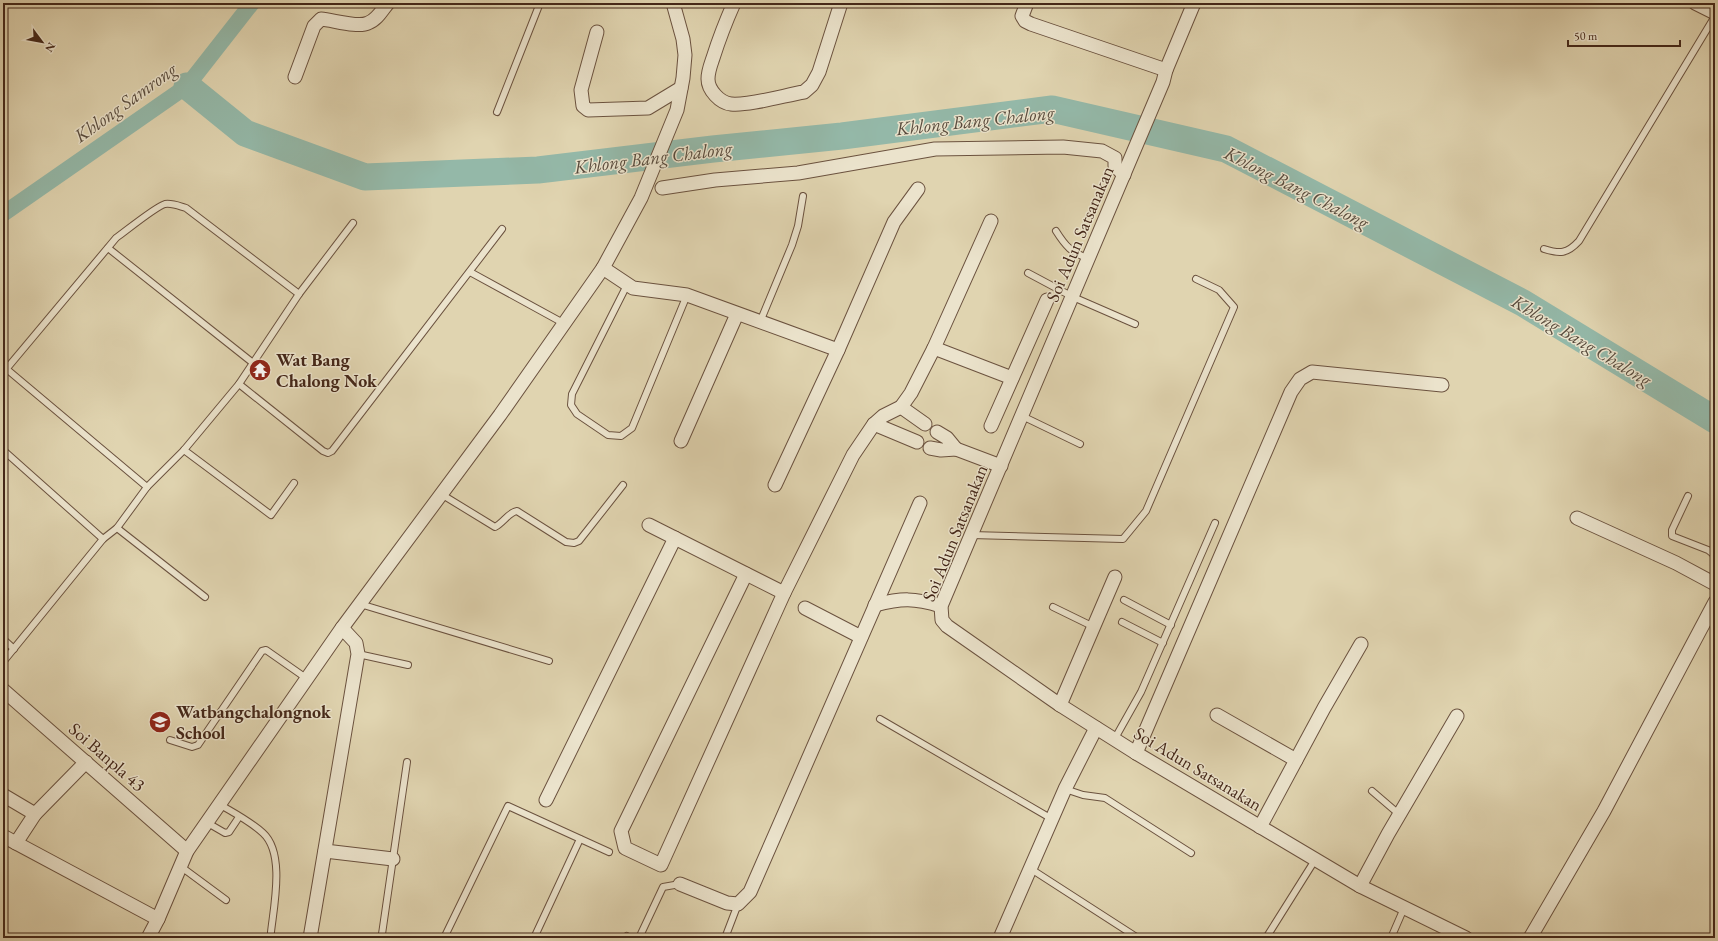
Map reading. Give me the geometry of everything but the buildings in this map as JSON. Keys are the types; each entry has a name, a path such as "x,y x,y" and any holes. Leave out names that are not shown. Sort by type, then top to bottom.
{"street":[{"path":"295,77 314,26 321,19 360,25 368,24 375,19 388,3"},
{"path":"148,938 158,919 187,851 206,822 342,628 565,324 603,268 630,221 654,169 677,110 685,55 683,39 673,3"},
{"path":"734,3 722,30 708,81 714,93 722,101 731,104 743,104 804,92 812,85 819,72 841,3"},
{"path":"1027,3 1022,16 1024,21 1165,76"},
{"name":"Soi Adun Satsanakan","path":"1194,3 1089,259 941,606 942,620 947,626 1060,705 1114,740 1360,886 1463,938"},
{"path":"1695,3 1713,11"},
{"path":"596,32 581,90 583,106 588,110 648,108 681,88"},
{"path":"662,188 715,180 798,173 935,149 1063,147 1102,152 1115,158 1115,166 1125,173"},
{"path":"774,485 838,350 894,222 903,207 918,188"},
{"path":"746,574 621,831 625,848 661,865 784,593 853,455 874,424 883,416 901,407 912,393 992,221"},
{"path":"603,268 633,288 687,295 838,350"},
{"path":"990,426 1047,300"},
{"path":"681,441 737,314"},
{"path":"934,348 1012,378"},
{"path":"1136,753 1290,392 1300,379 1312,372 1442,385"},
{"path":"901,407 925,424"},
{"path":"874,424 917,442"},
{"path":"937,432 946,438 956,449"},
{"path":"930,448 941,450 956,449 1001,466"},
{"path":"680,884 727,903 738,904 750,892 920,503"},
{"path":"1577,518 1676,563 1715,584"},
{"path":"649,525 784,593"},
{"path":"546,800 674,538"},
{"path":"1060,705 1115,577"},
{"path":"875,605 892,600 909,599 941,606"},
{"path":"1530,938 1604,811 1715,602"},
{"path":"805,608 862,637"},
{"path":"310,938 358,654 356,643 342,628"},
{"path":"1260,827 1361,644"},
{"name":"Soi Banpla 43","path":"5,697 86,762 187,851"},
{"path":"1217,714 1296,760"},
{"path":"1360,886 1457,716"},
{"path":"1000,938 1065,789 1096,728"},
{"path":"16,843 34,814 86,762"},
{"path":"3,795 34,814"},
{"path":"3,836 158,919"},
{"path":"325,851 393,859"}],"lane":[{"path":"497,112 540,3"},
{"path":"1544,249 1557,253 1566,251 1572,248 1579,240 1713,11"},
{"path":"760,322 792,245 798,226 803,196"},
{"path":"147,487 4,369 116,238 135,223 164,204 174,204 186,208 299,294"},
{"path":"3,662 103,539 117,528 147,487 184,450 240,384 299,294 353,223"},
{"path":"240,384 323,451 328,453 332,451 502,229"},
{"path":"1056,231 1064,244 1071,250 1089,259"},
{"path":"108,248 253,363"},
{"path":"470,272 565,324"},
{"path":"1028,273 1073,297 1135,324"},
{"path":"972,534 1123,539 1146,511 1234,307 1219,290 1196,278"},
{"path":"627,285 572,394 571,405 577,414 608,435 621,436 632,428 687,295"},
{"path":"1022,416 1080,444"},
{"path":"3,450 103,539"},
{"path":"184,450 271,516 294,483"},
{"path":"441,494 495,527 513,511 517,511 566,542 574,543 579,541 623,485"},
{"path":"1688,496 1672,530 1672,536 1708,550 1713,554 1715,560"},
{"path":"1114,740 1137,702 1215,523"},
{"path":"117,528 205,597"},
{"path":"1124,600 1171,625"},
{"path":"360,604 549,661"},
{"path":"1053,607 1094,627"},
{"path":"1122,622 1163,643"},
{"path":"3,640 14,649"},
{"path":"170,740 192,747 198,745 262,651 266,650 306,678"},
{"path":"358,654 408,665"},
{"path":"880,719 1053,819"},
{"path":"382,934 406,762"},
{"path":"1065,789 1083,795 1105,798 1191,853"},
{"path":"1372,791 1400,815"},
{"path":"219,804 265,834 274,851 276,879 271,932"},
{"path":"444,938 508,806 609,852"},
{"path":"206,822 225,833 229,832 239,817"},
{"path":"534,938 580,839"},
{"path":"1266,938 1315,860"},
{"path":"180,866 226,900"},
{"path":"1031,869 1138,938"},
{"path":"639,938 663,887 680,884"},
{"path":"725,938 738,904"},
{"path":"1391,938 1404,908"}],"waterway":[{"name":"Khlong Samrong","path":"3,214 187,86 252,3"},
{"name":"Khlong Bang Chalong","path":"187,86 245,133 365,177 538,170 713,149 842,136 1052,109 1226,149 1523,303 1715,420"}],"place":[{"name":"Wat Bang Chalong Nok","path":"260,370"},
{"name":"Watbangchalongnok School","path":"160,722"}]}
